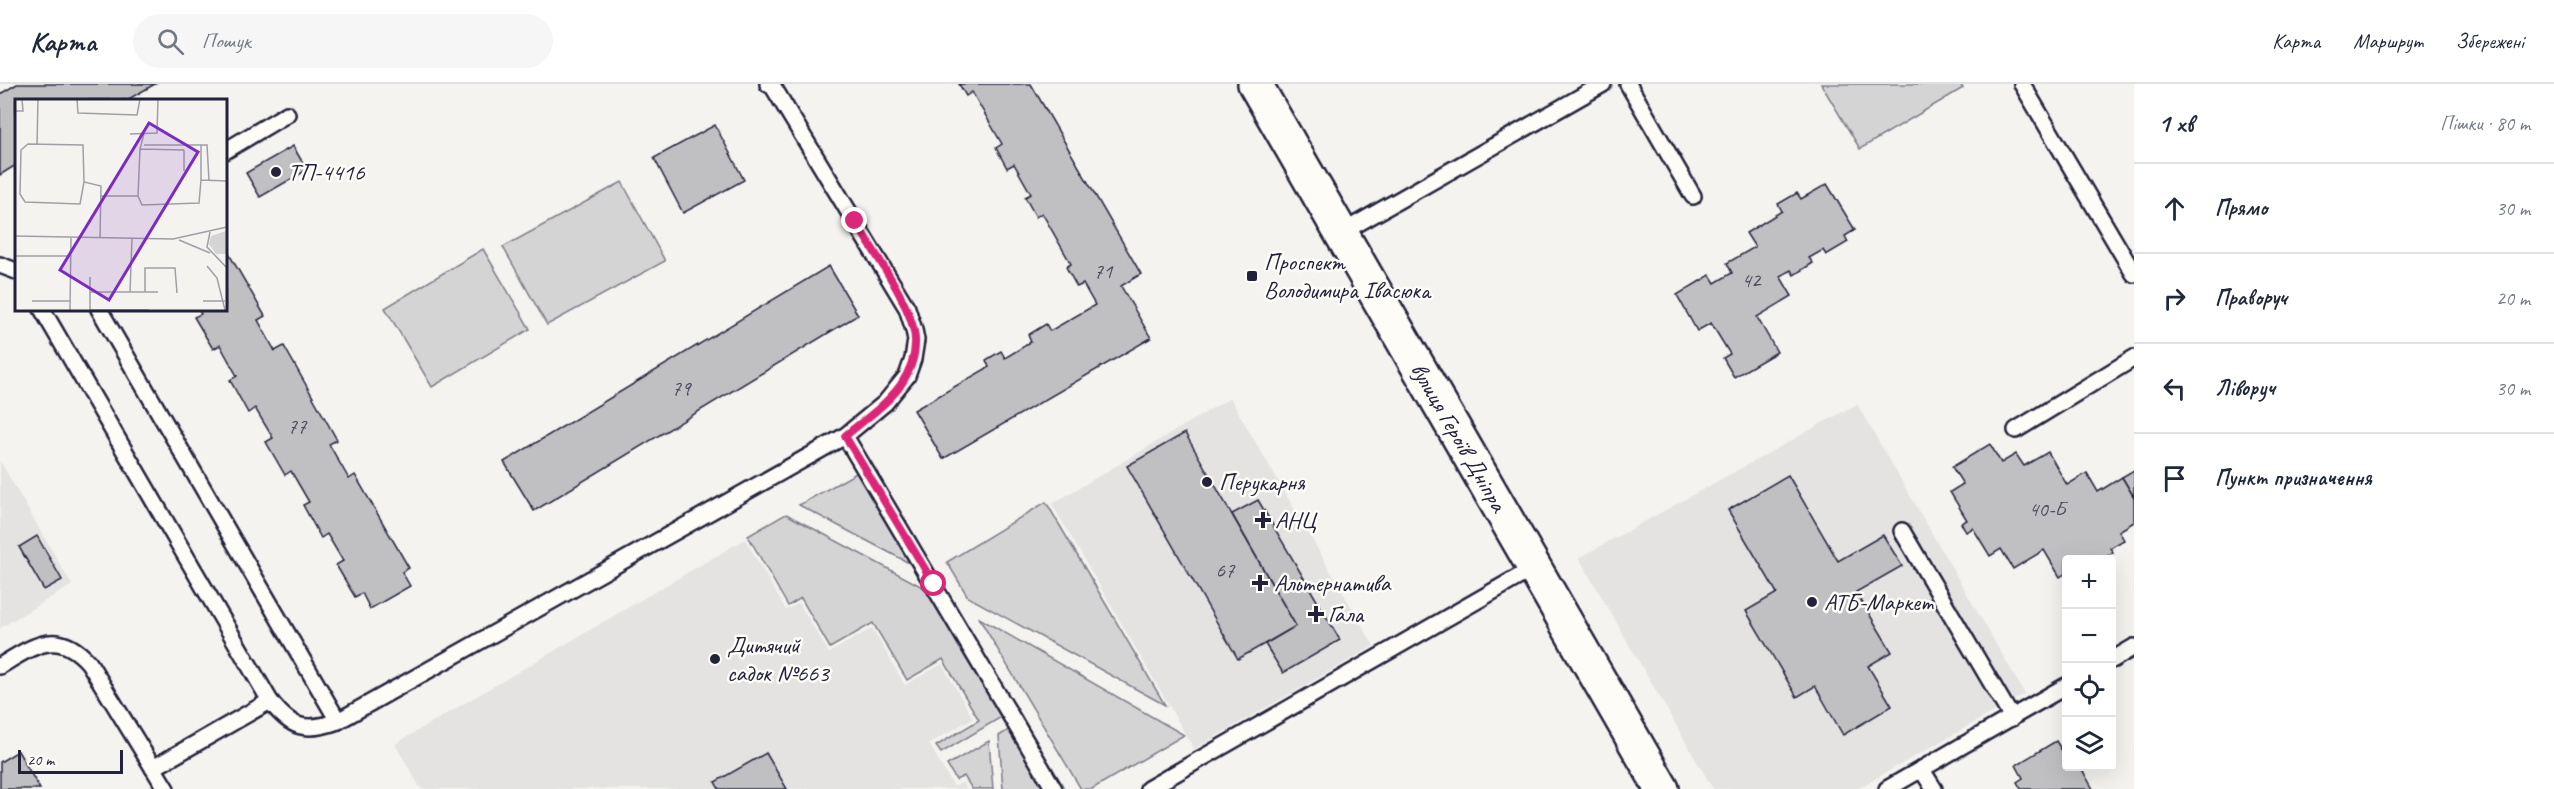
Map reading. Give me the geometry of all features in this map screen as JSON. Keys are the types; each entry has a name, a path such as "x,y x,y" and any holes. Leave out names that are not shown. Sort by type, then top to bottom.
{"main road":[{"name":"вулиця Героїв Дніпра","path":"1255,84 1662,789"}],"lane":[{"path":"43,310 270,701 283,717 301,728 320,727 338,721 845,436 885,403 907,376 913,359 915,340 907,308 771,85 768,84"},
{"path":"1341,232 1603,84"},
{"path":"1628,84 1693,196"},
{"path":"2022,84 2134,274"},
{"path":"226,150 287,114"},
{"path":"0,265 15,271"},
{"path":"100,310 338,721"},
{"path":"2016,430 2134,358"},
{"path":"845,436 1054,789"},
{"path":"1902,531 2012,718"},
{"path":"1148,789 1534,568"},
{"path":"0,666 41,643 55,642 68,645 80,652 166,789"},
{"path":"2116,658 2134,647"},
{"path":"1887,789 2062,689"},
{"path":"153,768 270,701"},
{"path":"1922,770 1934,789"}],"shaded area":[{"path":"1821,84 1960,84 1963,88 1860,149"},
{"path":"622,182 665,261 547,325 503,247"},
{"path":"483,249 530,329 432,387 385,308"},
{"path":"1230,398 1374,646 1194,749 1052,504"},
{"path":"1857,404 2025,694 1857,789 1713,789 1579,558"},
{"path":"0,461 72,585 0,628"},
{"path":"858,472 913,565 799,505"},
{"path":"1046,502 1165,705 968,597 947,562"},
{"path":"786,514 930,591 1003,716 941,753 936,746 979,720 943,659 907,680 873,623 830,648 801,598 788,606 748,536"},
{"name":"Дитячий садок №663","path":"745,539 786,610 799,603 829,653 872,628 905,685 942,664 973,718 929,744 954,787 963,782 967,789 421,789 395,744"},
{"path":"979,618 1184,735 1092,789 1081,789"},
{"path":"1010,729 1045,789 1003,789 999,736"},
{"path":"989,741 993,789 972,789 964,776 956,780 947,765"}],"building":[{"path":"17,84 155,84 129,99 15,99 15,166 0,175 0,94"},
{"path":"959,84 1031,84 1141,274 1121,286 1151,338 943,459 914,410 989,367 986,360 1001,351 1005,358 1031,342 1028,335 1046,324 1050,331 1095,305 1083,284 1077,287 1066,267 1071,264 1042,213 1036,217 1025,197 1031,194 1014,164 1007,168 996,148 1002,144 972,92 966,96"},
{"path":"715,125 744,180 683,213 654,158"},
{"name":"ТП-4416","path":"293,146 307,170 260,197 246,173"},
{"path":"1827,184 1855,230 1845,236 1848,242 1826,255 1823,250 1809,258 1813,263 1794,275 1791,270 1780,276 1792,296 1757,317 1777,352 1734,377 1723,358 1730,354 1711,323 1697,331 1677,295 1710,275 1715,283 1732,273 1727,263 1755,247 1746,233 1782,211 1778,204 1797,193 1801,199"},
{"path":"226,249 265,316 258,320 275,351 284,346 337,440 329,444 349,479 355,475 409,568 402,572 410,586 370,609 362,593 355,597 336,565 343,561 327,534 321,538 303,505 309,502 291,471 285,475 266,442 273,438 255,408 248,413 230,380 237,376 220,345 213,349 194,317 201,314 199,310 226,310"},
{"path":"829,266 858,315 534,511 504,462"},
{"path":"1185,433 1296,626 1238,659 1127,466"},
{"path":"1990,444 2001,463 2016,454 2024,466 2048,452 2067,485 2087,473 2098,492 2122,477 2134,497 2134,522 2119,531 2124,540 2110,548 2113,552 2108,555 2062,555 2062,576 2060,577 2044,550 2013,569 2001,549 1990,556 1973,528 1966,532 1961,523 1967,520 1950,492 1963,484 1952,467"},
{"path":"2134,470 2134,497 2122,477"},
{"name":"АТБ-Маркет","path":"1788,475 1838,561 1883,535 1902,566 1856,592 1892,652 1868,666 1892,706 1843,735 1815,686 1797,697 1746,611 1777,593 1728,510"},
{"path":"1258,500 1340,640 1283,673 1265,644 1296,626 1232,514"},
{"path":"37,536 62,580 44,590 19,547"},
{"path":"2056,741 2062,751 2062,771 2083,771 2093,789 2021,789 2017,782 2023,778 2016,765"},
{"path":"18,751 40,789 0,789 0,762"},
{"path":"766,753 787,789 719,789 715,782"}],"place":[{"name":"ТП-4416","path":"276,172"},
{"name":"Проспект Володимира Івасюка","path":"1252,276"},
{"name":"Перукарня","path":"1207,482"},
{"name":"АНЦ","path":"1263,520"},
{"name":"Альтернатива","path":"1260,583"},
{"name":"АТБ-Маркет","path":"1812,602"},
{"name":"Гала","path":"1316,614"},
{"name":"Дитячий садок №663","path":"715,659"}],"route":[{"path":"855,221 907,308 915,340 913,359 907,376 899,388 885,403 845,436 934,584"}]}
